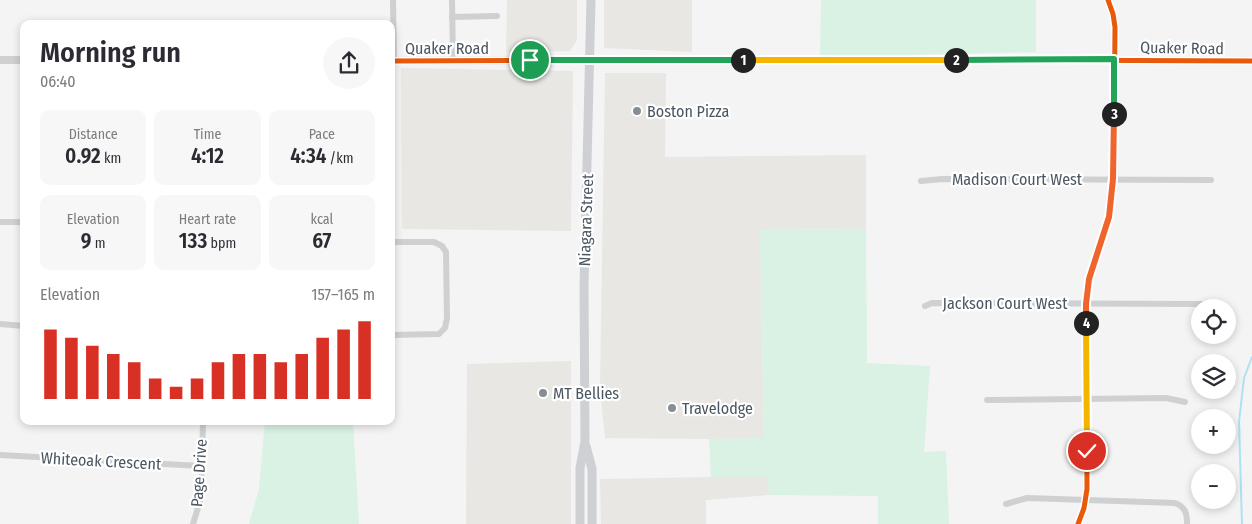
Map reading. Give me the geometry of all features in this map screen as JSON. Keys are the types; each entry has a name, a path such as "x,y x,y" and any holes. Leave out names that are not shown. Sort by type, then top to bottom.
{"main road":[{"name":"Niagara Street","path":"580,524 580,468 585,441 584,286 591,0"},
{"name":"Niagara Street","path":"585,441 592,469 592,524"}],"street":[{"path":"393,0 393,20"},
{"path":"452,0 453,60"},
{"path":"1078,524 1083,514 1087,489 1086,304 1089,279 1109,217 1113,179 1114,20 1108,0"},
{"path":"452,17 497,16"},
{"name":"Quaker Road","path":"395,61 1114,59 1252,61"},
{"path":"0,60 20,60"},
{"name":"Madison Court West","path":"921,181 942,178 1211,180"},
{"path":"0,222 20,222"},
{"path":"395,242 434,242 442,246 446,252 447,318 445,328 439,334 395,335"},
{"name":"Jackson Court West","path":"925,306 932,303 1191,304"},
{"path":"0,324 20,326"},
{"path":"987,400 1166,398 1185,402"},
{"name":"Page Drive","path":"193,524 199,506 203,425"},
{"name":"Whiteoak Crescent","path":"0,455 202,466"},
{"path":"1006,504 1027,498 1175,503 1180,505 1186,512 1187,524"}],"shaded area":[{"path":"507,0 577,0 577,40 570,51 506,52"},
{"path":"604,0 692,0 692,52 604,48"},
{"path":"401,68 573,71 571,231 402,229"},
{"path":"605,73 666,73 665,157 866,155 866,229 760,230 764,438 605,438 600,388"},
{"path":"571,361 571,524 466,524 467,364"},
{"path":"768,477 769,495 706,500 706,524 601,524 600,479"}],"green space":[{"path":"821,0 1036,0 1036,52 820,57"},
{"path":"866,229 867,363 930,366 924,452 946,451 949,524 878,524 878,496 769,495 767,477 711,477 709,439 764,438 760,230"},
{"path":"265,425 353,425 359,524 249,524 259,489"}],"waterway":[{"path":"1242,524 1239,422 1244,378 1252,357"}],"cycle path":[{"path":"1078,524 1084,508 1087,489 1086,303 1089,279 1109,217 1114,150 1115,27 1108,0"},
{"path":"395,61 820,59 1252,61"}],"place":[{"name":"Boston Pizza","path":"637,111"},
{"name":"MT Bellies","path":"543,393"},
{"name":"Travelodge","path":"672,408"}],"route":[{"path":"530,60 820,59 1021,61 1114,59 1114,150 1109,217 1089,279 1086,304 1087,451"}]}
